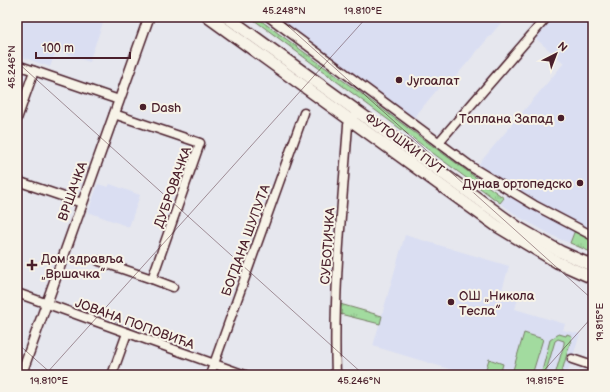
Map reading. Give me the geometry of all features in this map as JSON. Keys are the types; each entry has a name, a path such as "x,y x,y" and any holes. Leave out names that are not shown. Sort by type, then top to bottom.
{"main road":[{"name":"ФУТОШКИ ПУТ","path":"208,17 497,226 557,262 593,278"},
{"name":"ФУТОШКИ ПУТ","path":"227,17 517,227 561,252 593,266"}],"street":[{"name":"ВРШАЧКА","path":"21,375 149,17"},
{"path":"269,17 439,142 508,190 593,236"},
{"path":"439,142 547,17"},
{"path":"17,64 119,100"},
{"path":"17,120 34,71"},
{"name":"БОГДАНА ШУПУТА","path":"210,375 304,113"},
{"name":"ДУБРОВАЧКА","path":"114,114 200,143 152,279"},
{"path":"350,120 357,115 362,116"},
{"name":"СУБОТИЧКА","path":"336,375 334,331 336,276 348,125 350,120"},
{"path":"17,181 82,203"},
{"path":"99,261 173,287"},
{"name":"ЈОВАНА ПОПОВИЋА","path":"17,293 245,375"},
{"path":"112,375 127,332"},
{"path":"572,359 593,366"}],"shaded area":[{"path":"17,17 105,17 89,62 56,50 50,67 17,55"},
{"path":"272,17 506,17 446,88 441,85 412,120"},
{"path":"522,17 593,17 593,233 536,203 477,166 564,63 535,38 539,32"},
{"path":"98,184 108,187 110,184 140,195 129,227 88,212"},
{"path":"507,195 575,230 570,243 559,239 519,217 500,203"},
{"name":"ОШ „Никола Тесла”","path":"405,235 509,266 502,290 519,295 515,309 565,324 563,330 580,334 567,375 469,375 373,346"}],"green space":[{"path":"250,17 256,17 504,198 500,203"},
{"path":"575,230 593,239 593,253 570,243"},
{"path":"340,304 382,316 380,324 340,314"},
{"path":"524,333 543,339 532,375 513,370"},
{"path":"559,334 566,336 567,334 572,336 561,375 555,375 564,344 564,341 558,339 555,341 545,375 541,375 550,340"},
{"path":"489,359 503,364 500,375 484,375"}],"place":[{"name":"Југоалат","path":"399,80"},
{"name":"Dash","path":"143,107"},
{"name":"Топлана Запад","path":"561,118"},
{"name":"Дунав ортопедско","path":"580,183"},
{"name":"Дом здравља „Вршачка”","path":"32,265"},
{"name":"ОШ „Никола Тесла”","path":"451,302"}]}
